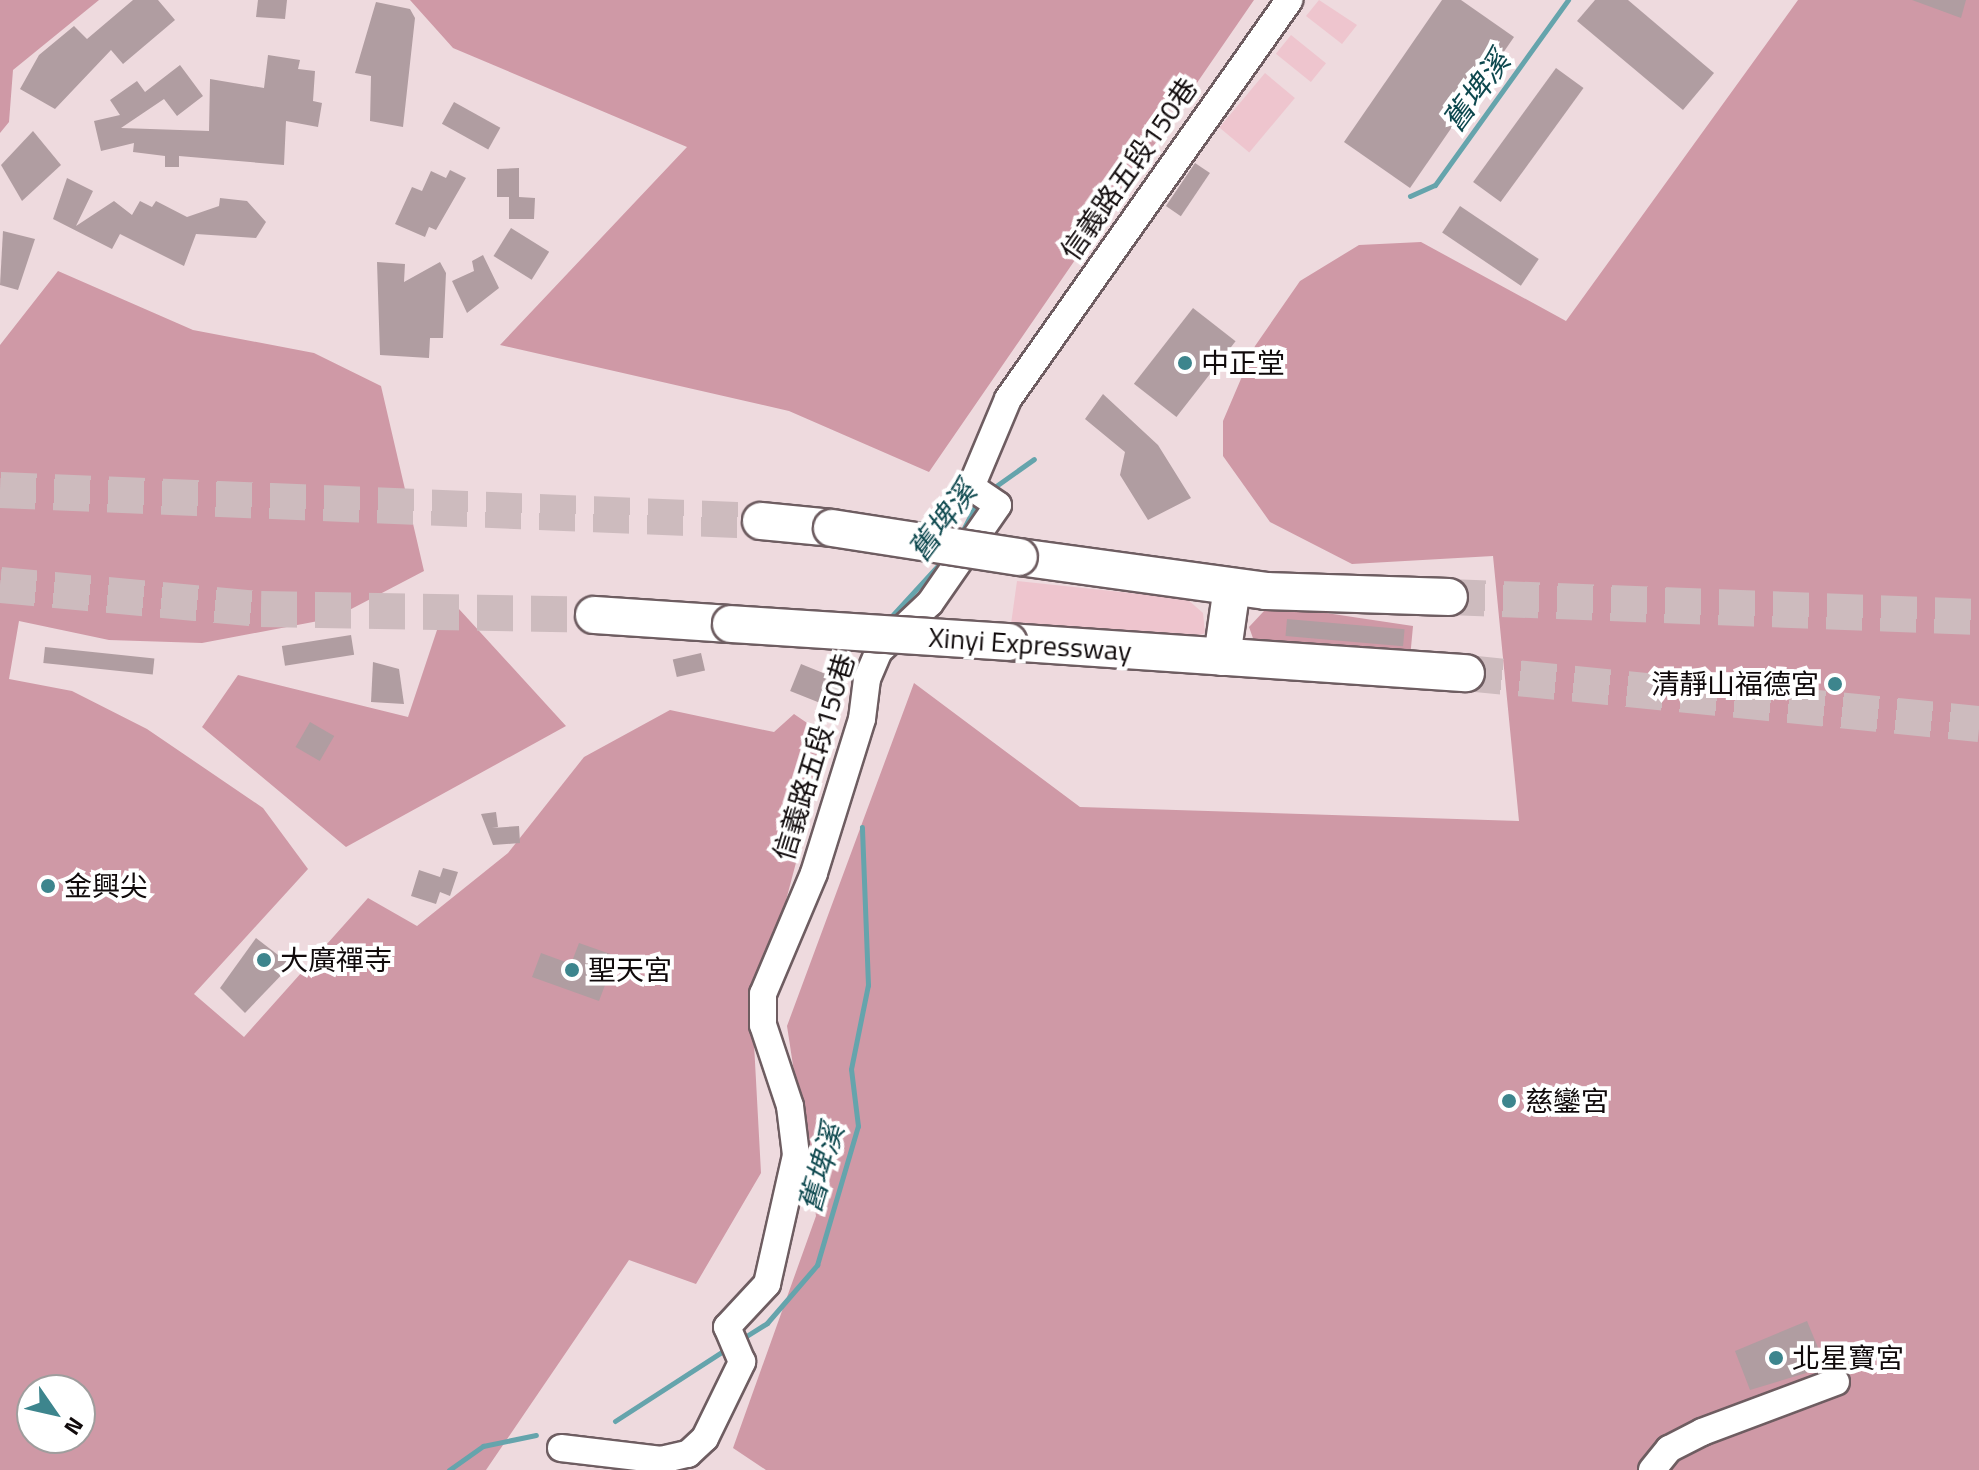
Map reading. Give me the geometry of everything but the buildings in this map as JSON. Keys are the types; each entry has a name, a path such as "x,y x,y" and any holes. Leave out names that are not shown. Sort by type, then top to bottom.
{"highway":[{"path":"761,521 832,528 1232,587 1449,597"},
{"path":"1222,657 1232,587"},
{"name":"Xinyi Expressway","path":"594,615 1466,673"}],"street":[{"name":"信義路五段150巷","path":"561,1448 602,1457 688,1454 705,1438 742,1362 726,1333 767,1284 796,1155 790,1106 763,1025 763,994 814,873 879,651 949,579 998,505 971,487 1008,399 1289,0"},
{"path":"1652,1470 1695,1435 1836,1382"}],"shaded area":[{"path":"0,0 99,0 13,70 9,122 0,133"},
{"path":"410,0 1254,0 929,472 789,411 500,345 687,147 453,48"},
{"path":"1319,0 1357,25 1342,44 1306,16"},
{"path":"1798,0 1979,0 1979,1470 766,1470 733,1448 816,1216 787,1026 914,683 1080,807 1519,821 1493,556 1352,564 1270,522 1223,456 1223,421 1255,346 1300,281 1359,245 1421,242 1566,321"},
{"path":"1291,35 1326,63 1311,82 1276,54"},
{"path":"1265,73 1295,98 1249,152 1219,127"},
{"path":"58,271 193,330 314,353 381,386 424,571 334,618 202,643 109,640 19,621 9,679 72,691 147,729 263,808 308,869 194,994 244,1037 368,898 417,926 508,853 584,757 670,710 774,732 794,714 829,738 753,1025 761,1173 696,1284 629,1260 486,1470 0,1470 0,345"},
{"path":"1017,581 1187,599 1203,613 1205,633 1175,644 1011,624"},
{"path":"448,597 566,726 346,847 202,727 238,675 408,717"},
{"path":"1286,607 1413,626 1410,658 1254,641 1249,627 1264,611"}],"waterway":[{"name":"舊埤溪","path":"1410,196 1435,185 1568,0"},
{"name":"舊埤溪","path":"989,491 1034,459"},
{"name":"舊埤溪","path":"961,534 978,500"},
{"name":"舊埤溪","path":"889,619 944,559"},
{"name":"舊埤溪","path":"740,1340 767,1323 817,1265 858,1126 851,1069 868,985 862,827"},
{"name":"舊埤溪","path":"615,1421 728,1348"},
{"name":"舊埤溪","path":"449,1470 483,1446 536,1435"}],"tunnel":[{"path":"0,490 761,521"},
{"path":"0,585 261,609 594,615"},
{"path":"1449,597 1979,617"},
{"path":"1466,673 1979,724"}],"place":[{"name":"中正堂","path":"1185,363"},
{"name":"清靜山福德宮","path":"1835,684"},
{"name":"金興尖","path":"48,886"},
{"name":"大廣禪寺","path":"264,960"},
{"name":"聖天宮","path":"572,970"},
{"name":"慈鑾宮","path":"1509,1101"},
{"name":"北星寶宮","path":"1776,1358"}]}
